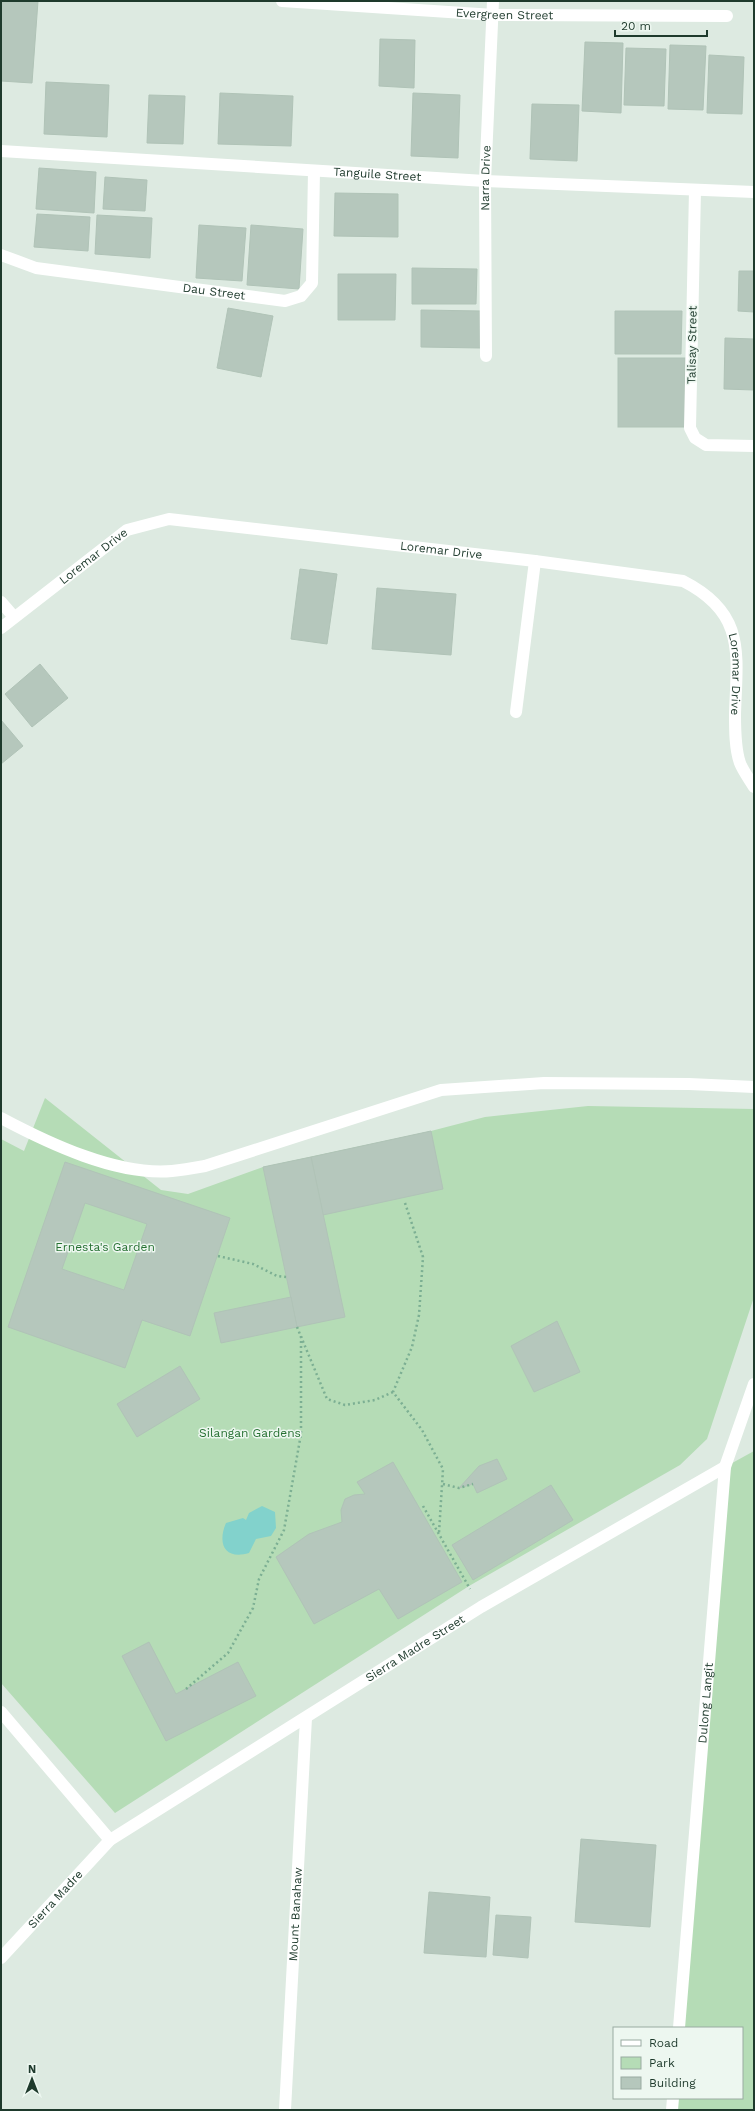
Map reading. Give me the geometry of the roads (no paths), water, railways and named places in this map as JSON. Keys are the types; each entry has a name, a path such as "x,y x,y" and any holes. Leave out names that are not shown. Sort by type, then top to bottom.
{"street":[{"name":"Evergreen Street","path":"282,1 494,15 727,16"},
{"name":"Narra Drive","path":"486,356 485,181 494,15 493,1"},
{"name":"Tanguile Street","path":"1,151 485,181 754,192"},
{"name":"Dau Street","path":"1,255 36,268 285,301 301,296 312,283 314,171"},
{"name":"Talisay Street","path":"695,190 690,428 695,438 706,445 754,446"},
{"name":"Loremar Drive","path":"1,628 127,530 169,519 535,561 683,581 703,591 723,611 734,632 737,670 735,730 740,764 754,787"},
{"path":"516,712 535,561"},
{"path":"1,602 14,617"},
{"path":"1,1118 44,1141 113,1165 142,1170 171,1171 205,1166 442,1090 544,1083 689,1084 754,1087"},
{"name":"Dulong Langit","path":"679,2027 725,1467 754,1384"},
{"name":"Sierra Madre Street","path":"110,1840 481,1607 725,1467"},
{"path":"1,1712 110,1840"},
{"name":"Mount Banahaw","path":"285,2110 306,1718"},
{"name":"Sierra Madre","path":"1,1958 110,1840"},
{"path":"672,2110 673,2099"}],"water":[{"path":"262,1506 275,1512 276,1528 271,1536 256,1539 249,1553 241,1555 229,1552 223,1544 222,1538 226,1523 243,1518 246,1520 249,1513"}],"park label":[{"name":"Ernesta's Garden","path":"105,1247"},
{"name":"Silangan Gardens","path":"250,1433"}]}
